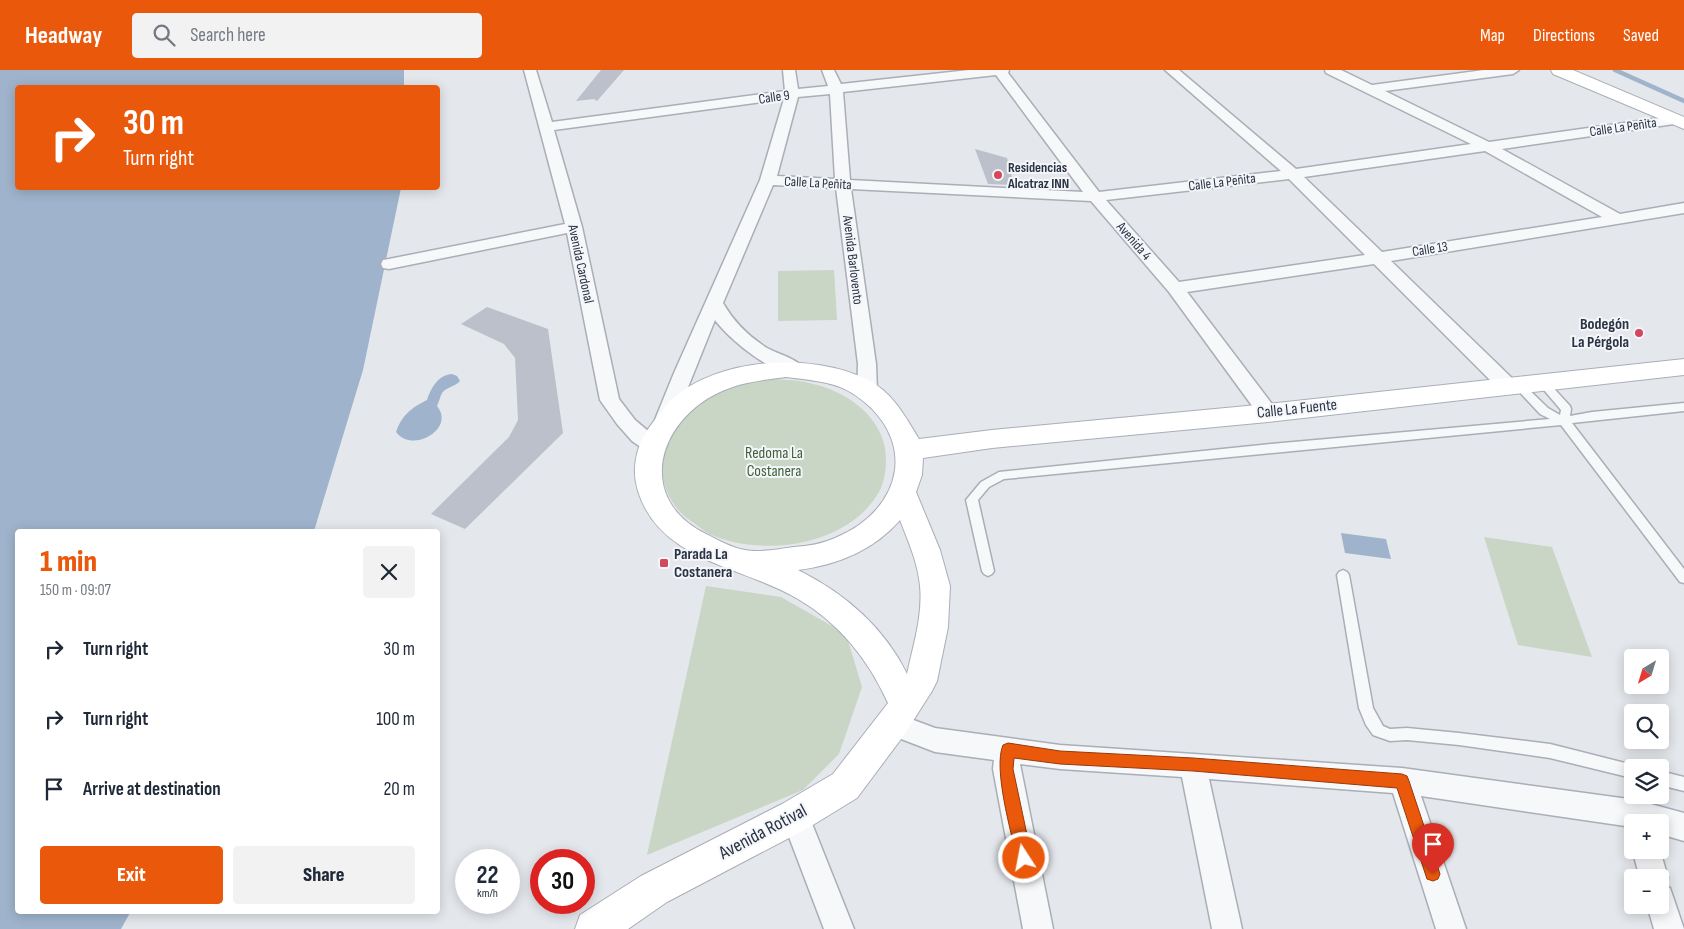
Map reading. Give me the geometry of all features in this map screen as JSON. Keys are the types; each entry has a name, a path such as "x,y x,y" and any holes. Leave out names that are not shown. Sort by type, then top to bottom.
{"main road":[{"path":"1559,70 1681,120"},
{"path":"1583,70 1681,120"},
{"name":"Calle La Fuente","path":"909,450 992,439 1268,412 1684,367"},
{"path":"741,562 809,559 840,550 867,534 888,516 903,494 910,464 909,450 902,428 887,408 867,392 834,376 795,369 752,372 711,385 693,395 677,408 658,433 648,462 648,480 654,498 663,514 677,530 696,542 741,562 783,576 821,598 855,627 884,662 898,714"},
{"name":"Avenida Rotival","path":"594,929 654,888 795,816 846,786 898,714 921,681 926,666 933,627 935,586 926,550 903,494"}],"street":[{"name":"Avenida Cardonal","path":"530,70 574,227 610,400 625,423 638,436 658,433"},
{"path":"658,433 768,180 792,94 789,70"},
{"name":"Avenida Barlovento","path":"828,70 836,90 843,184 866,364 867,392"},
{"name":"Calle 9","path":"546,128 792,94 1000,70"},
{"name":"Avenida 4","path":"1000,70 1095,197 1175,288 1268,412"},
{"path":"1171,70 1293,174 1378,258 1513,385"},
{"path":"1331,70 1488,147 1618,219"},
{"path":"1372,89 1513,70"},
{"name":"Calle La Peñita","path":"768,180 1095,197 1293,174 1681,120"},
{"name":"Calle 13","path":"1175,288 1378,258 1684,208"},
{"path":"389,264 574,227"},
{"path":"714,303 722,319 740,338 772,359 795,369"},
{"path":"898,714 935,740 1060,757 1402,781 1518,796 1624,815"},
{"path":"1008,750 1006,769 1038,929"},
{"path":"1193,765 1227,929"},
{"path":"1402,781 1452,929"},
{"path":"795,816 839,929"},
{"path":"1669,824 1684,827"},
{"path":"1665,914 1669,929"}],"lane":[{"path":"1543,382 1566,409 1564,421"},
{"path":"1513,385 1544,411 1564,421 1684,578"},
{"path":"988,571 972,500 978,491 991,479 1003,475 1564,421 1592,416 1684,407"},
{"path":"1343,575 1366,708 1371,721 1378,731 1390,735 1407,734 1450,738 1550,751 1624,769"},
{"path":"1669,780 1684,784"}],"green space":[{"path":"834,270 837,320 778,321 778,271"},
{"name":"Redoma La Costanera","path":"776,379 822,386 846,397 867,413 881,435 885,448 885,470 879,492 865,510 847,525 826,535 803,542 754,545 731,541 709,534 683,515 674,504 665,487 662,474 662,457 666,442 684,416 712,396 742,384"},
{"path":"1484,537 1552,547 1592,657 1518,645"},
{"path":"706,586 781,597 846,634 862,687 839,754 803,790 647,855"}],"water":[{"path":"0,70 404,70 404,85 15,85 15,190 401,190 363,370 315,529 15,529 15,914 129,914 121,929 0,929"},
{"path":"452,374 457,376 460,381 442,393 437,406 441,415 441,423 437,430 421,440 403,438 396,432 404,417 416,406 427,400 433,387 439,380"},
{"path":"1341,533 1386,539 1391,559 1345,553"}],"building":[{"path":"601,70 624,70 597,101 594,99 576,101"},
{"path":"975,149 1007,158 1014,185 988,184"},
{"path":"487,307 548,329 563,433 465,529 431,514 509,437 518,420 515,358 504,344 461,324"}],"waterway":[{"path":"1615,70 1684,101"}],"place":[{"name":"Residencias Alcatraz INN","path":"998,175"},
{"name":"Bodegón La Pérgola","path":"1639,333"},
{"name":"Parada La Costanera","path":"664,563"}],"route":[{"path":"1024,858 1006,769 1008,750 1060,757 1402,781 1433,874"}]}
